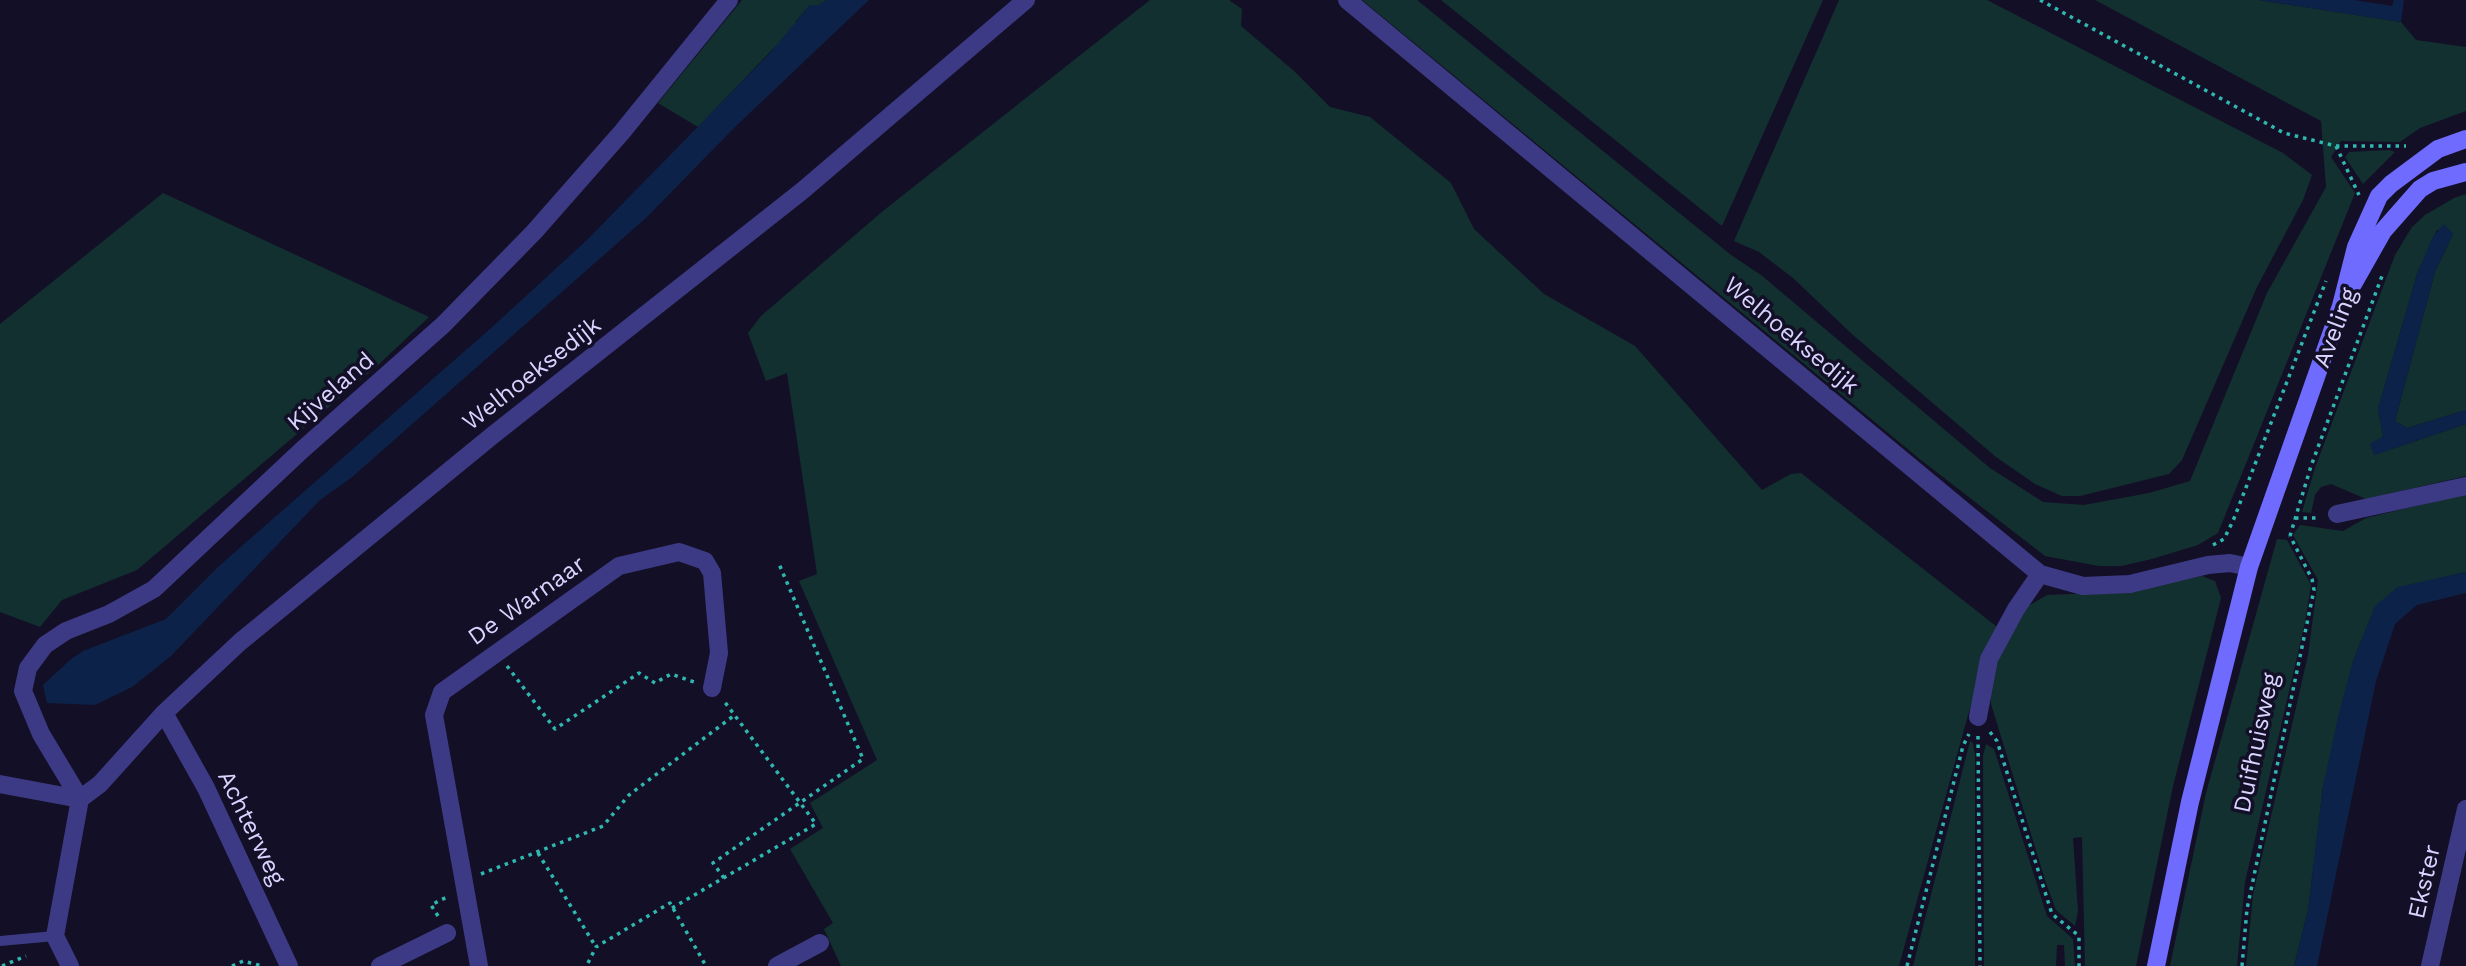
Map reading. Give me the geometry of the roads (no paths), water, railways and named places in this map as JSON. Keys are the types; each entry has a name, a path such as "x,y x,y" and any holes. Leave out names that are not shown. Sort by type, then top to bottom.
{"main road":[{"name":"Aveling","path":"2249,567 2341,306 2356,247 2379,196 2415,163 2438,149 2466,139"},
{"name":"Aveling","path":"2341,306 2383,231 2420,189 2433,181 2466,172"},
{"name":"Duifhuisweg","path":"2156,966 2190,802 2249,567"}],"street":[{"name":"Kijveland","path":"80,799 41,734 23,691 28,668 45,645 66,631 109,614 154,589 292,459 443,325 534,232 604,152 729,0"},
{"name":"Welhoeksedijk","path":"80,799 100,784 164,713 251,633 493,435 802,191 1026,0"},
{"name":"Welhoeksedijk","path":"1346,0 2040,574 2083,586 2130,584 2208,565 2230,563 2249,567"},
{"path":"2337,514 2466,486"},
{"name":"De Warnaar","path":"479,966 434,715 442,692 619,566 679,552 705,561 712,573 719,653 712,688"},
{"path":"1978,717 1989,659 2016,609 2040,574"},
{"name":"Achterweg","path":"164,713 206,788 289,966"},
{"path":"0,784 80,799 55,936 70,966"},
{"name":"Ekster","path":"2431,966 2466,809"},
{"path":"380,966 447,933"},
{"path":"777,966 820,943"}],"lane":[{"path":"0,941 55,936"}],"water":[{"path":"827,0 869,0 735,127 647,217 351,478 320,500 171,656 132,687 95,705 47,703 43,685 70,660 83,651 166,619 219,566 490,329 587,240 769,54 810,5 819,5"},
{"path":"2259,0 2354,0 2392,6 2394,0 2404,0 2401,22"},
{"path":"2444,224 2453,234 2435,272 2395,421 2407,428 2466,410 2466,424 2374,455 2370,444 2383,436 2378,409 2417,274 2432,238"},
{"path":"2466,572 2466,593 2417,605 2395,624 2376,681 2317,966 2294,966 2308,910 2323,787 2338,717 2353,661 2375,606 2398,587"}]}
